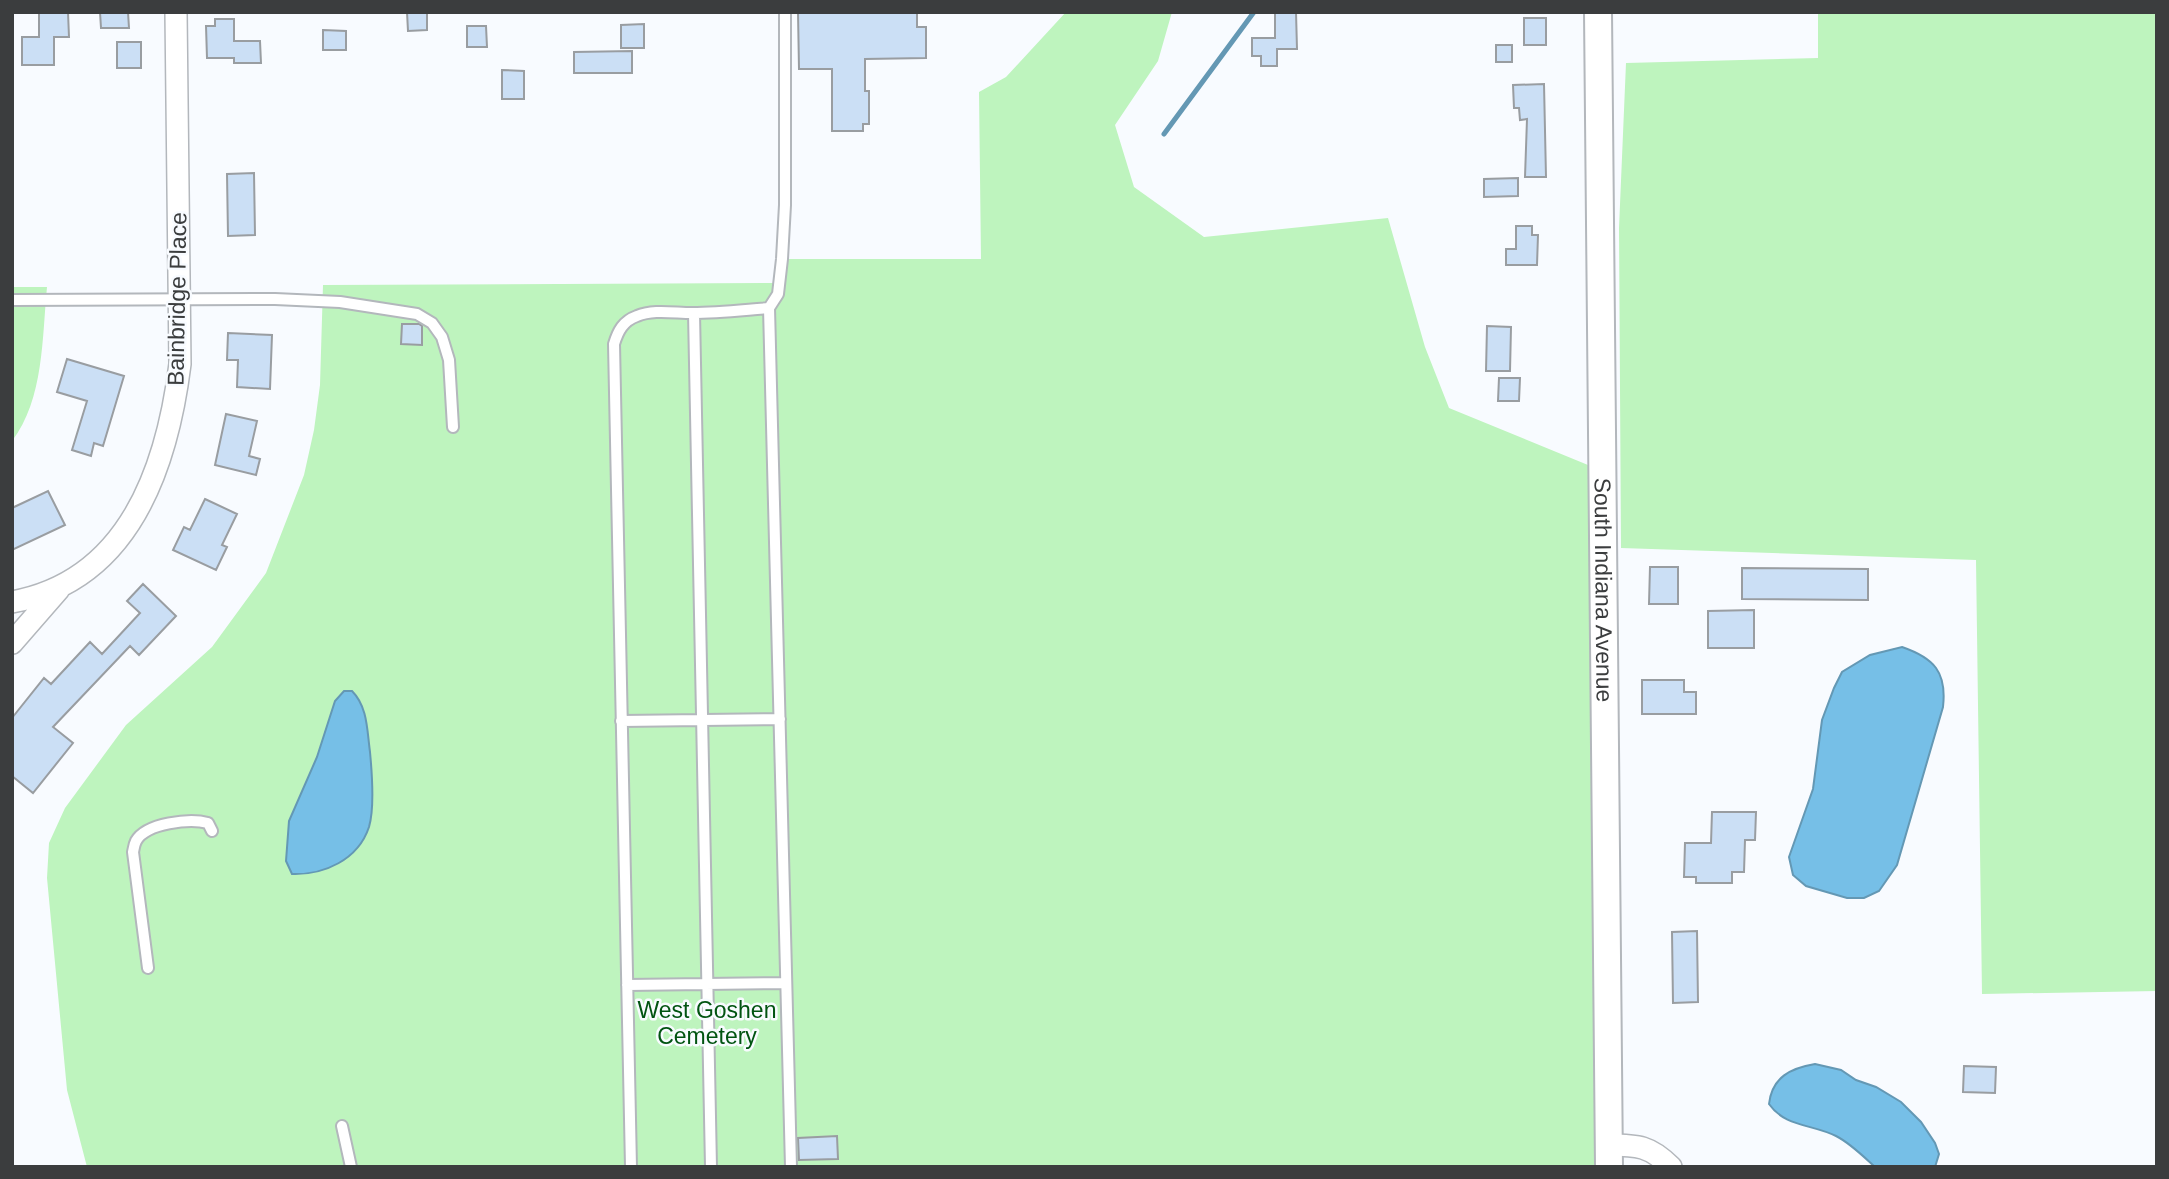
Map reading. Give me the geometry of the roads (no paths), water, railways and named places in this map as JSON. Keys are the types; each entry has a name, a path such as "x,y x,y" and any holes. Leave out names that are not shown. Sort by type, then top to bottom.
{"street":[{"name":"Bainbridge Place","path":"12,602 60,587 86,572 113,547 137,513 152,481 165,442 175,402 180,364 176,12"},
{"name":"South Indiana Avenue","path":"1598,12 1609,1156"},
{"name":"Bainbridge Place","path":"12,643 60,587"},
{"path":"1609,1156 1637,1145 1658,1154 1671,1167"}],"lane":[{"path":"785,12 783,246 778,294 769,309 791,1167"},
{"path":"12,300 275,299 340,302 417,314 432,323 442,337 449,360 453,427"},
{"path":"631,1167 614,344 619,329 639,314 769,309"},
{"path":"694,313 711,1167"},
{"path":"621,721 780,719"},
{"path":"148,968 134,852 136,841 146,831 174,822 197,820 208,823 212,831"},
{"path":"627,985 786,983"},
{"path":"342,1126 351,1167"}],"water":[{"path":"1902,647 1922,656 1936,668 1943,684 1944,695 1943,707 1897,865 1879,891 1864,898 1847,898 1806,886 1793,875 1789,857 1813,789 1822,720 1834,688 1842,672 1870,655"},
{"path":"344,691 352,691 357,697 366,720 372,790 369,827 364,839 348,857 316,872 292,874 286,861 289,821 317,757 335,701"},
{"path":"1815,1064 1841,1070 1901,1102 1921,1122 1935,1143 1939,1154 1935,1167 1875,1167 1841,1139 1791,1121 1775,1111 1769,1104 1771,1095 1784,1075"}],"waterway":[{"path":"1164,134 1254,12"}],"park label":[{"name":"West Goshen Cemetery","path":"707,1023"}]}
